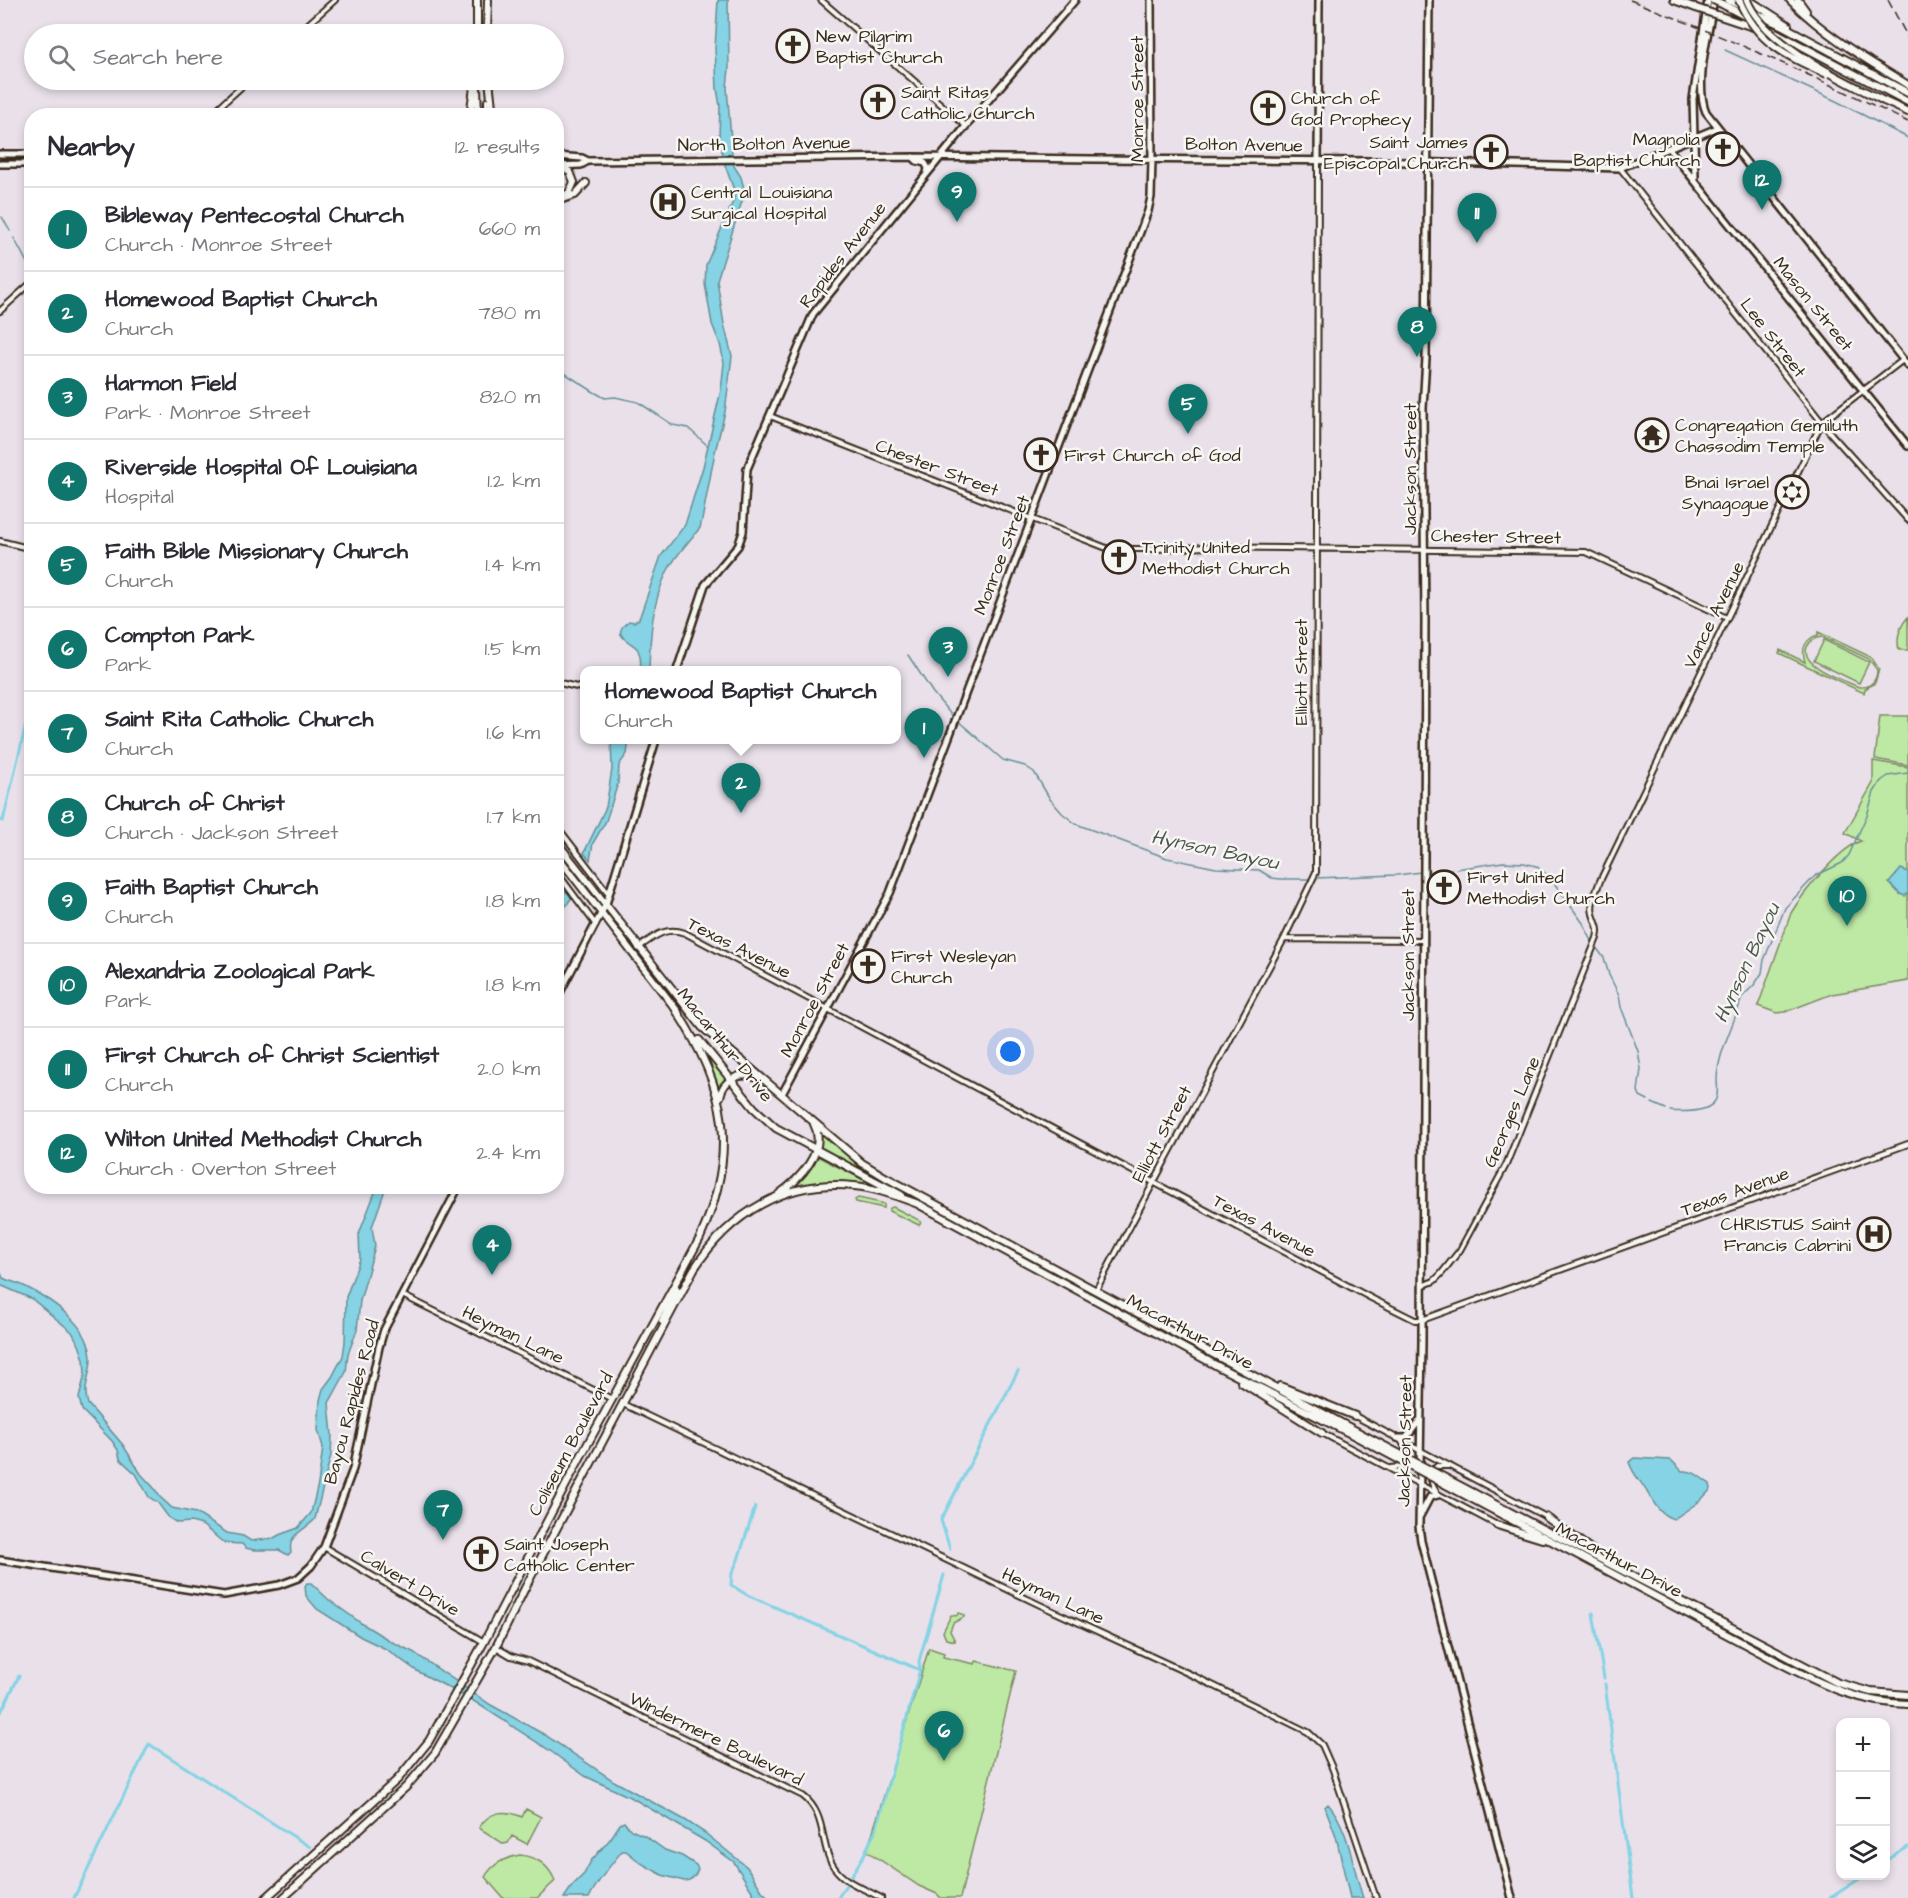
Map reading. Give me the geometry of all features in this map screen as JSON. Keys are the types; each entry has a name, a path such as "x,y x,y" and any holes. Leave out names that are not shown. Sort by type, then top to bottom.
{"highway":[{"path":"477,0 477,24"},
{"path":"487,24 488,0"},
{"path":"1674,0 1807,47"},
{"path":"1712,0 1725,2 1803,37 1908,93"},
{"path":"1739,0 1753,26 1777,49 1787,56 1863,90"},
{"path":"1748,0 1790,26 1803,37"},
{"path":"1748,0 1753,12 1779,41 1863,90 1908,112"},
{"path":"1790,0 1815,23 1908,86"},
{"path":"1798,0 1815,23"},
{"path":"1725,2 1908,102"},
{"path":"471,108 474,90"},
{"path":"476,90 477,108"},
{"path":"488,90 488,108"},
{"path":"489,90 492,108"},
{"path":"564,168 570,171 574,182 571,190 564,195"},
{"path":"564,198 575,195 586,183"},
{"name":"Macarthur Drive","path":"564,851 702,1028 874,1171 1094,1293 1221,1368 1356,1433"},
{"name":"Macarthur Drive","path":"564,864 731,1080 754,1108 776,1128 921,1205 1253,1374 1356,1433 1483,1501 1613,1564 1785,1657 1838,1683 1871,1692 1908,1695"},
{"path":"631,953 638,948"},
{"name":"Coliseum Boulevard","path":"266,1898 398,1779 422,1751 484,1642 705,1226 718,1191 722,1170 723,1135 720,1109 716,1089 704,1056 676,1010"},
{"path":"720,1109 722,1090 731,1080 739,1075 747,1074 764,1080"},
{"path":"774,1198 800,1175 815,1150 819,1136 811,1119"},
{"path":"774,1198 813,1186 854,1186 889,1194 921,1205"},
{"name":"Coliseum Boulevard","path":"283,1898 406,1787 435,1753 496,1647 530,1578 699,1260 720,1233 747,1212 774,1198"},
{"path":"684,1288 682,1284 693,1262 705,1226"},
{"path":"651,1349 677,1291 675,1286"},
{"path":"1221,1368 1322,1433"},
{"path":"1253,1374 1355,1416"},
{"path":"612,1399 623,1404"},
{"name":"Macarthur Drive","path":"1483,1501 1550,1541 1835,1690 1869,1701 1908,1704"},
{"path":"1546,1517 1613,1564"},
{"path":"1497,1525 1550,1541"},
{"path":"484,1642 496,1647"},
{"path":"437,1727 447,1732"},
{"path":"398,1779 406,1787"},
{"path":"362,1812 369,1821"},
{"path":"320,1849 328,1857"}],"main road":[{"name":"Rapides Avenue","path":"678,666 705,585 741,542 747,469 813,314 966,126 1075,0"},
{"name":"Monroe Street","path":"782,1094 890,893 1148,211 1151,197 1152,160 1151,0"},
{"name":"Elliott Street","path":"1318,161 1319,0"},
{"name":"Jackson Street","path":"1429,0 1424,408 1422,1320 1419,1518 1421,1541 1512,1898"},
{"path":"1712,0 1701,90 1702,104 1706,112 1908,366"},
{"path":"1695,180 1693,99 1712,0"},
{"path":"1620,168 1717,128"},
{"name":"Mason Street","path":"1669,149 1908,446"},
{"path":"0,154 24,154"},
{"name":"North Bolton Avenue","path":"564,157 582,158 588,161 913,157 940,159"},
{"path":"913,157 917,161 926,163 927,175"},
{"name":"Bolton Avenue","path":"940,159 1318,161 1620,168"},
{"name":"North Bolton Avenue","path":"564,166 581,165 588,161"},
{"path":"0,164 24,164"},
{"path":"564,985 606,904 655,744"},
{"name":"Bayou Rapides Road","path":"0,1560 224,1595 288,1583 305,1573 324,1547 353,1469 381,1338 455,1194"},
{"path":"1398,1439 1406,1438 1420,1420"},
{"path":"1419,1518 1430,1497 1438,1495"}],"street":[{"path":"308,24 335,0"},
{"path":"820,0 966,126"},
{"path":"218,108 238,90"},
{"name":"Elliott Street","path":"1094,1293 1284,939 1316,872 1318,161"},
{"name":"Lee Street","path":"1620,168 1822,422 1908,520"},
{"path":"0,311 24,289"},
{"name":"Vance Avenue","path":"1599,930 1593,913 1593,901 1600,881 1822,422 1903,359"},
{"name":"Chester Street","path":"770,416 1109,549 1207,547 1586,552 1727,618"},
{"path":"0,541 24,547"},
{"path":"564,684 580,688"},
{"path":"564,835 609,894"},
{"path":"564,882 596,926"},
{"name":"Georges Lane","path":"1421,1286 1434,1281 1460,1251 1506,1165 1599,930"},
{"name":"Texas Avenue","path":"638,948 661,932 681,931 1413,1320 1422,1320 1908,1144"},
{"path":"1284,939 1423,940"},
{"name":"Heyman Lane","path":"402,1295 612,1399"},
{"name":"Heyman Lane","path":"623,1404 1308,1732 1322,1745 1333,1770 1376,1898"},
{"name":"Macarthur Drive","path":"1355,1416 1546,1517"},
{"path":"1322,1433 1497,1525"},
{"path":"1388,1468 1401,1467 1406,1459 1406,1449 1398,1439"},
{"path":"1438,1495 1430,1478 1432,1472 1440,1466 1453,1467"},
{"name":"Calvert Drive","path":"324,1547 484,1642"},
{"name":"Windermere Boulevard","path":"496,1647 803,1796 817,1811 832,1863 844,1877 880,1898"}],"green space":[{"path":"1908,617 1908,650 1899,650 1899,632"},
{"path":"1818,632 1871,657 1879,669 1875,683 1865,689 1864,693 1779,653 1780,650 1805,662 1805,645 1818,635","holes":["1822,637 1869,659 1877,670 1876,677 1870,685 1859,687 1825,672 1816,666 1806,654 1810,643"]},
{"path":"1824,640 1869,662 1859,683 1814,661"},
{"path":"1880,716 1908,716 1908,765 1875,759"},
{"path":"1873,761 1908,767 1908,981 1832,994 1785,1012 1777,1013 1758,1006 1791,913 1832,862 1842,852 1861,841 1845,833 1873,783"},
{"path":"707,1054 726,1079 719,1089"},
{"path":"819,1130 862,1165 965,1225 817,1149"},
{"path":"815,1155 877,1187 834,1184 792,1188 801,1179"},
{"path":"858,1198 884,1204 884,1208 856,1202"},
{"path":"893,1207 921,1223 919,1225 889,1211"},
{"path":"959,1613 964,1617 953,1623 950,1631 955,1641 946,1639 943,1632 951,1615 956,1616"},
{"path":"929,1648 944,1653 943,1657 975,1664 976,1661 1016,1671 960,1898 941,1898 867,1851"},
{"path":"526,1809 541,1817 527,1844 512,1836 508,1843 504,1844 479,1828 493,1815 504,1812 522,1817"},
{"path":"520,1855 541,1863 549,1870 555,1881 537,1898 503,1898 485,1877 500,1862"}],"water":[{"path":"718,0 728,0 727,87 732,152 734,166 741,177 745,192 717,280 732,356 725,412 700,528 668,570 658,594 653,619 649,666 640,666 638,650 621,635 621,631 629,621 634,622 639,619 661,556 685,525 703,467 721,390 724,363 712,324 705,284 706,265 734,199 734,190 725,165 719,137 720,106 715,48"},
{"path":"611,744 628,744 627,754 619,765 618,783 606,821 593,843 590,860 584,853 606,807 612,769"},
{"path":"1901,869 1908,872 1908,893 1905,896 1889,883"},
{"path":"566,890 572,897 564,909"},
{"path":"374,1194 384,1194 372,1227 375,1246 360,1301 357,1330 348,1354 346,1372 329,1403 331,1455 315,1519 294,1537 290,1546 291,1552 288,1555 279,1550 254,1550 242,1544 224,1543 202,1525 191,1522 177,1523 169,1518 158,1503 149,1497 136,1474 120,1459 118,1450 112,1441 82,1410 79,1398 85,1374 84,1359 72,1332 32,1299 0,1285 0,1271 3,1278 46,1298 76,1324 89,1346 91,1358 86,1386 88,1404 123,1445 141,1474 160,1497 172,1508 196,1513 227,1533 243,1536 251,1541 274,1538 298,1528 311,1513 323,1447 318,1430 320,1400 323,1389 343,1356 346,1297 360,1259 359,1234"},
{"path":"1634,1458 1671,1460 1682,1471 1694,1473 1710,1484 1711,1489 1700,1501 1674,1519 1669,1517 1658,1508 1633,1471 1629,1462"},
{"path":"307,1583 311,1583 329,1600 361,1623 413,1652 491,1705 545,1735 614,1781 705,1833 747,1867 769,1898 756,1898 734,1862 705,1841 634,1799 585,1776 472,1700 417,1671 386,1649 361,1637 317,1609 306,1596"},
{"path":"1328,1804 1346,1836 1363,1898 1350,1898 1336,1836 1325,1807"},
{"path":"624,1822 631,1830 696,1865 698,1869 695,1875 684,1881 662,1875 626,1851 622,1851 600,1879 589,1898 564,1898 620,1824"}],"waterway":[{"path":"1725,50 1836,101 1908,138"},
{"path":"2,217 10,231"},
{"path":"14,238 24,257"},
{"path":"564,372 605,398 615,397 638,402 673,425 688,428 707,445"},
{"name":"Hynson Bayou","path":"908,655 933,693 953,717"},
{"name":"Hynson Bayou","path":"957,720 1003,760 1025,766 1034,772 1050,799 1076,824 1167,858 1216,868 1259,870 1272,878 1311,879"},
{"path":"0,820 3,821 24,733"},
{"name":"Hynson Bayou","path":"1670,1111 1700,1110 1715,1101 1718,1069 1726,1040 1742,997 1762,973 1764,960 1785,908 1815,876 1842,863 1849,855 1867,815 1874,792 1881,781 1888,776 1908,773"},
{"name":"Hynson Bayou","path":"1456,869 1503,862 1524,863 1536,866 1549,876 1583,923 1604,958 1638,1051 1641,1069 1638,1091 1640,1096 1648,1100"},
{"name":"Hynson Bayou","path":"1426,872 1452,869"},
{"name":"Hynson Bayou","path":"1315,878 1421,872"},
{"name":"Hynson Bayou","path":"1652,1103 1666,1109"},
{"path":"950,1549 941,1520 1018,1371"},
{"path":"755,1507 732,1573 731,1585 747,1595 920,1670"},
{"path":"838,1898 864,1855 876,1829 920,1670 919,1661 944,1575"},
{"path":"1593,1613 1604,1678"},
{"path":"0,1714 19,1676"},
{"path":"1605,1684 1633,1898"},
{"path":"74,1898 149,1744 310,1847"},
{"path":"1890,1858 1908,1847"},
{"path":"1830,1898 1858,1880"}],"railway":[{"path":"1630,0 1771,58 1908,122"},
{"path":"1888,0 1908,38"}],"place":[{"name":"New Pilgrim Baptist Church","path":"793,46"},
{"name":"Saint Ritas Catholic Church","path":"878,102"},
{"name":"Church of God Prophecy","path":"1268,108"},
{"name":"Magnolia Baptist Church","path":"1723,149"},
{"name":"Saint James Episcopal Church","path":"1491,152"},
{"name":"Central Louisiana Surgical Hospital","path":"668,202"},
{"name":"Wilton United Methodist Church","path":"1762,210"},
{"name":"Faith Baptist Church","path":"957,222"},
{"name":"First Church of Christ Scientist","path":"1477,243"},
{"name":"Church of Christ","path":"1417,357"},
{"name":"Faith Bible Missionary Church","path":"1188,434"},
{"name":"Congregation Gemiluth Chassodim Temple","path":"1652,435"},
{"name":"First Church of God","path":"1041,455"},
{"name":"Bnai Israel Synagogue","path":"1792,492"},
{"name":"Trinity United Methodist Church","path":"1119,557"},
{"name":"Harmon Field","path":"948,677"},
{"name":"Bibleway Pentecostal Church","path":"924,758"},
{"name":"Homewood Baptist Church","path":"741,813"},
{"name":"First United Methodist Church","path":"1444,887"},
{"name":"Alexandria Zoological Park","path":"1847,926"},
{"name":"First Wesleyan Church","path":"868,966"},
{"name":"CHRISTUS Saint Francis Cabrini","path":"1874,1234"},
{"name":"Riverside Hospital Of Louisiana","path":"492,1275"},
{"name":"Saint Rita Catholic Church","path":"443,1540"},
{"name":"Saint Joseph Catholic Center","path":"481,1554"},
{"name":"Compton Park","path":"944,1761"}]}
